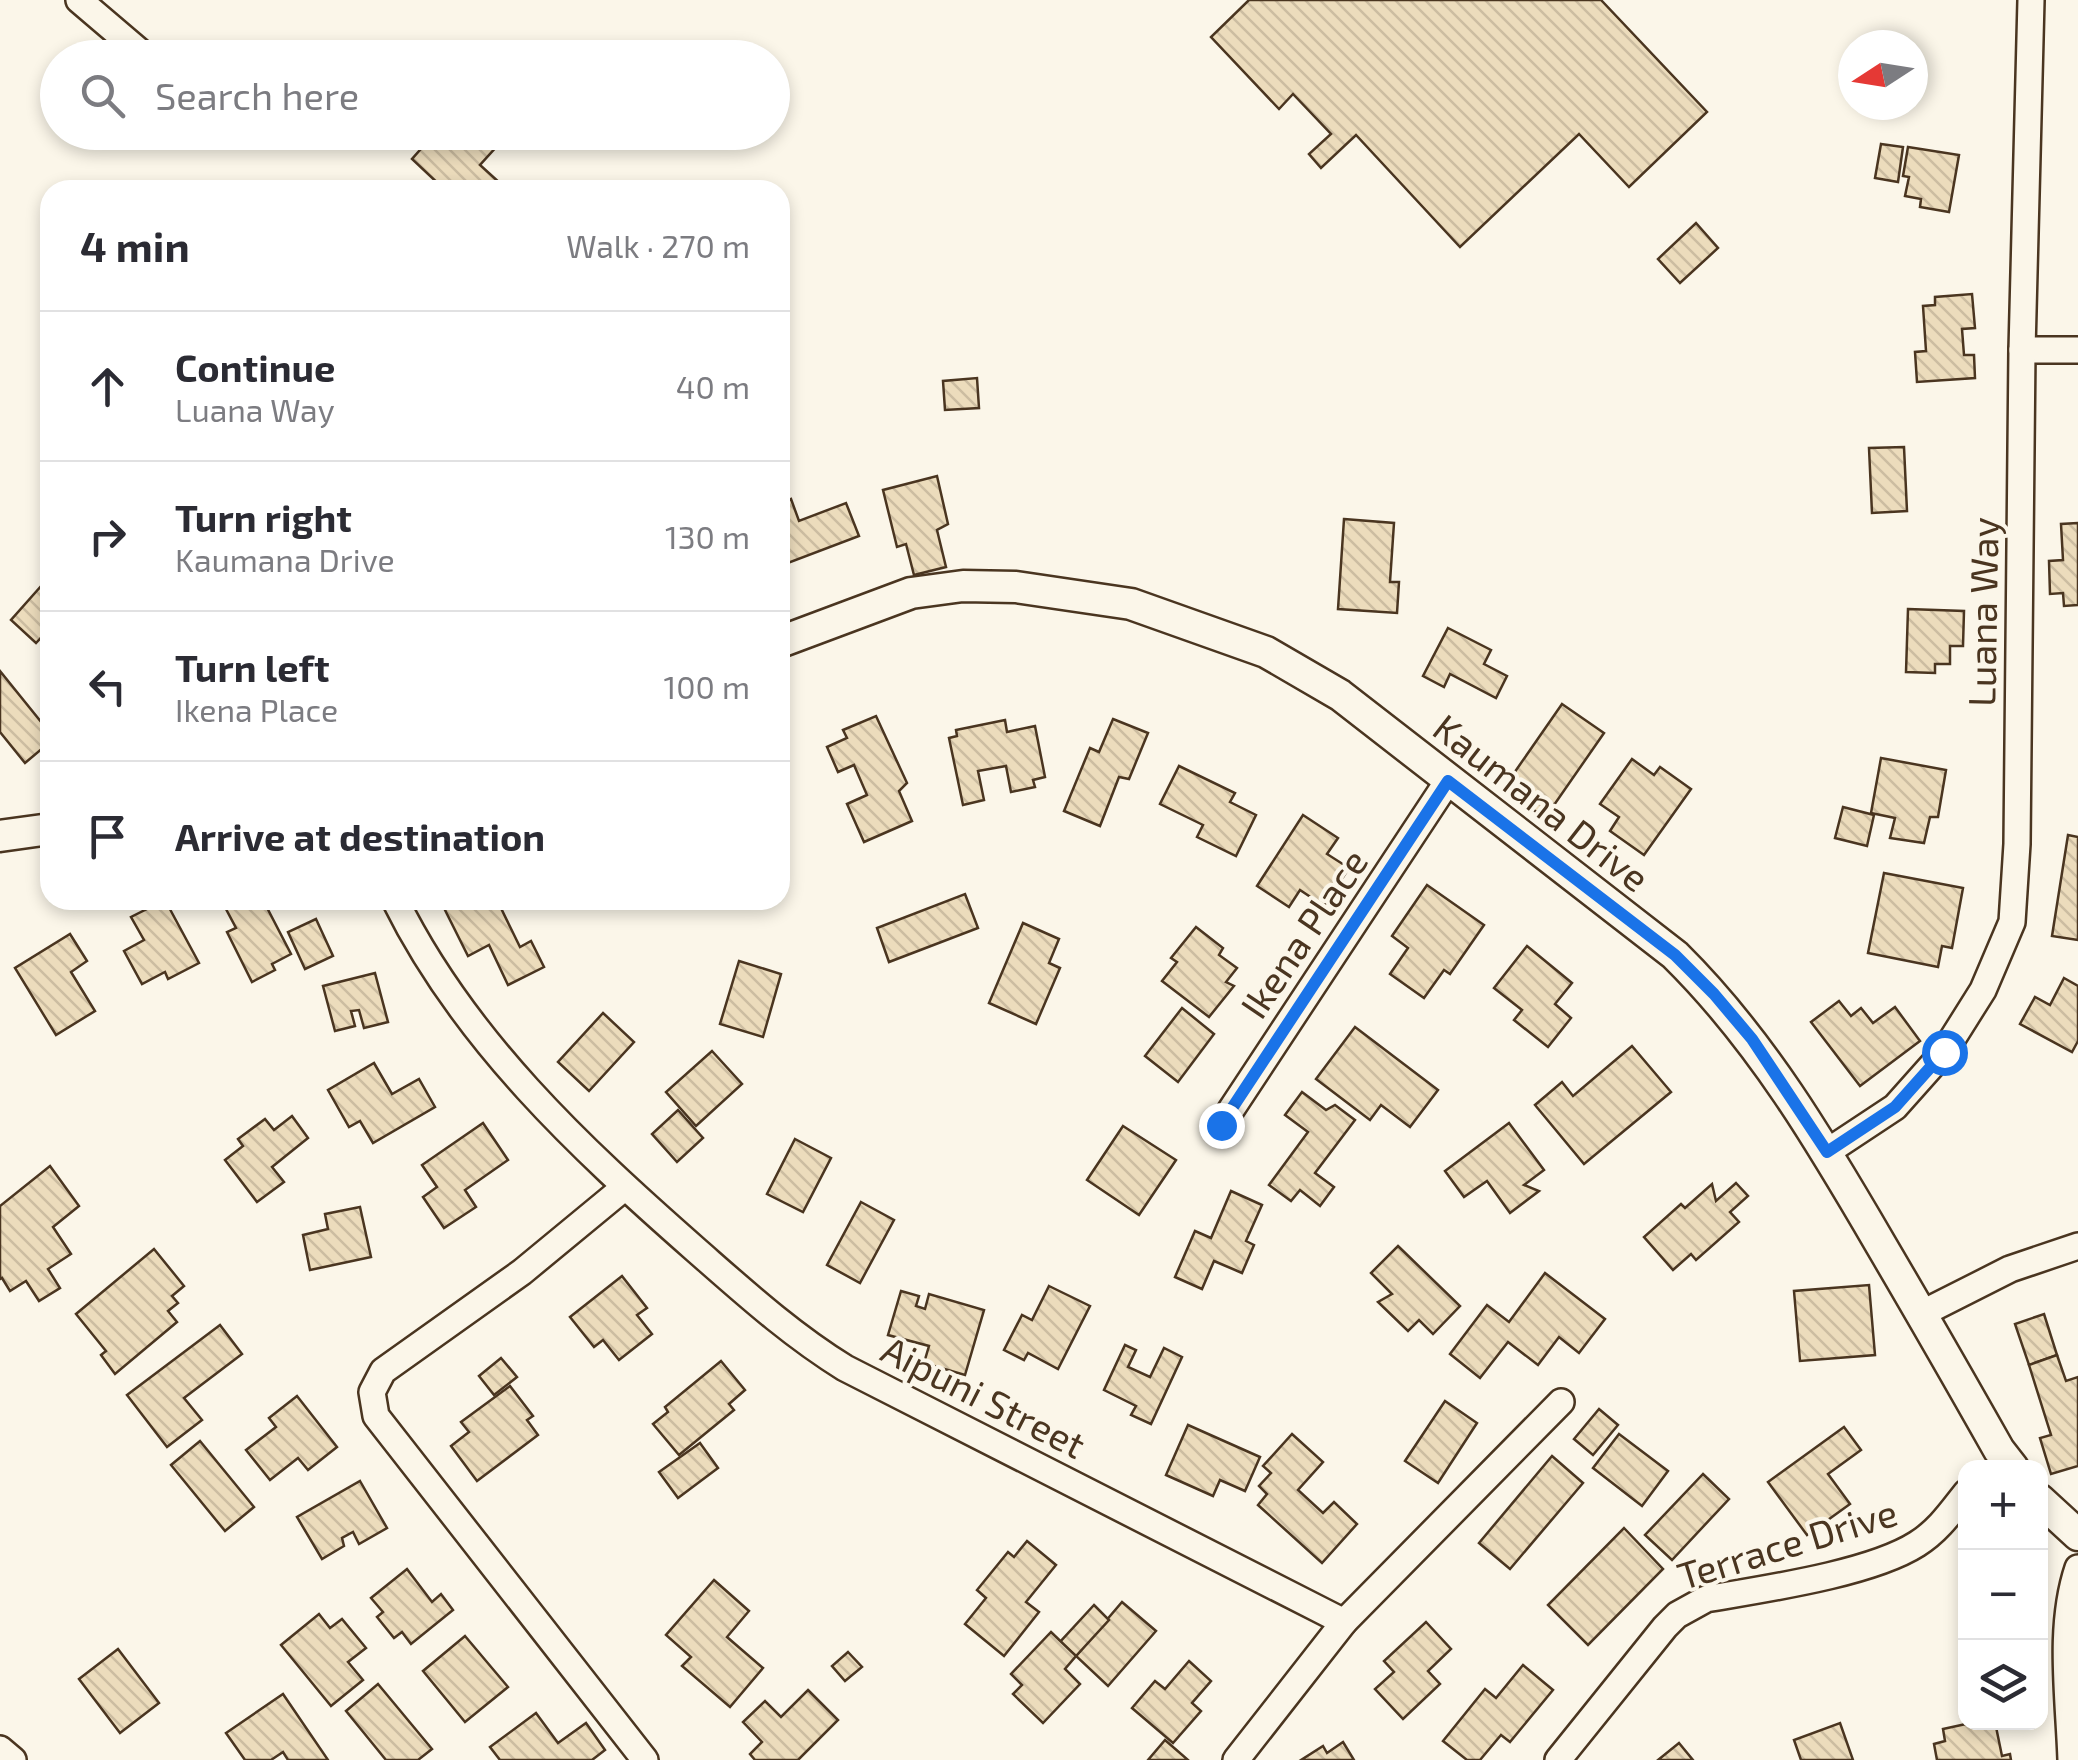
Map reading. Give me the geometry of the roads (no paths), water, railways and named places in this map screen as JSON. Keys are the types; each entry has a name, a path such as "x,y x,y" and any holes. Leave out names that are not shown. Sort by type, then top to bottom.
{"street":[{"path":"78,0 126,40"},
{"name":"Luana Way","path":"1827,1152 1895,1107 1944,1052 1983,990 2012,922 2017,844 2022,350 2031,0"},
{"path":"2022,350 2078,350"},
{"name":"Kaumana Drive","path":"790,638 912,593 963,586 1016,587 1131,604 1266,652 1340,695 1675,955 1714,994 1752,1039 1827,1152 1921,1314 1998,1460"},
{"name":"Ikena Place","path":"1221,1125 1448,781"},
{"path":"0,836 40,830"},
{"name":"Aipuni Street","path":"400,910 438,978 480,1035 558,1122 800,1340 845,1368 1344,1622"},
{"path":"625,1186 522,1272 383,1371 372,1392 376,1416 645,1760"},
{"path":"1921,1314 2010,1270 2078,1246"},
{"path":"1236,1760 1344,1622 1560,1402"},
{"name":"Terrace Drive","path":"1558,1760 1665,1627 1690,1606 1894,1557 1941,1525 1958,1503"},
{"path":"2048,1508 2078,1536"},
{"path":"2071,1760 2067,1650 2070,1595 2078,1568"},
{"path":"0,1749 13,1760"}]}
